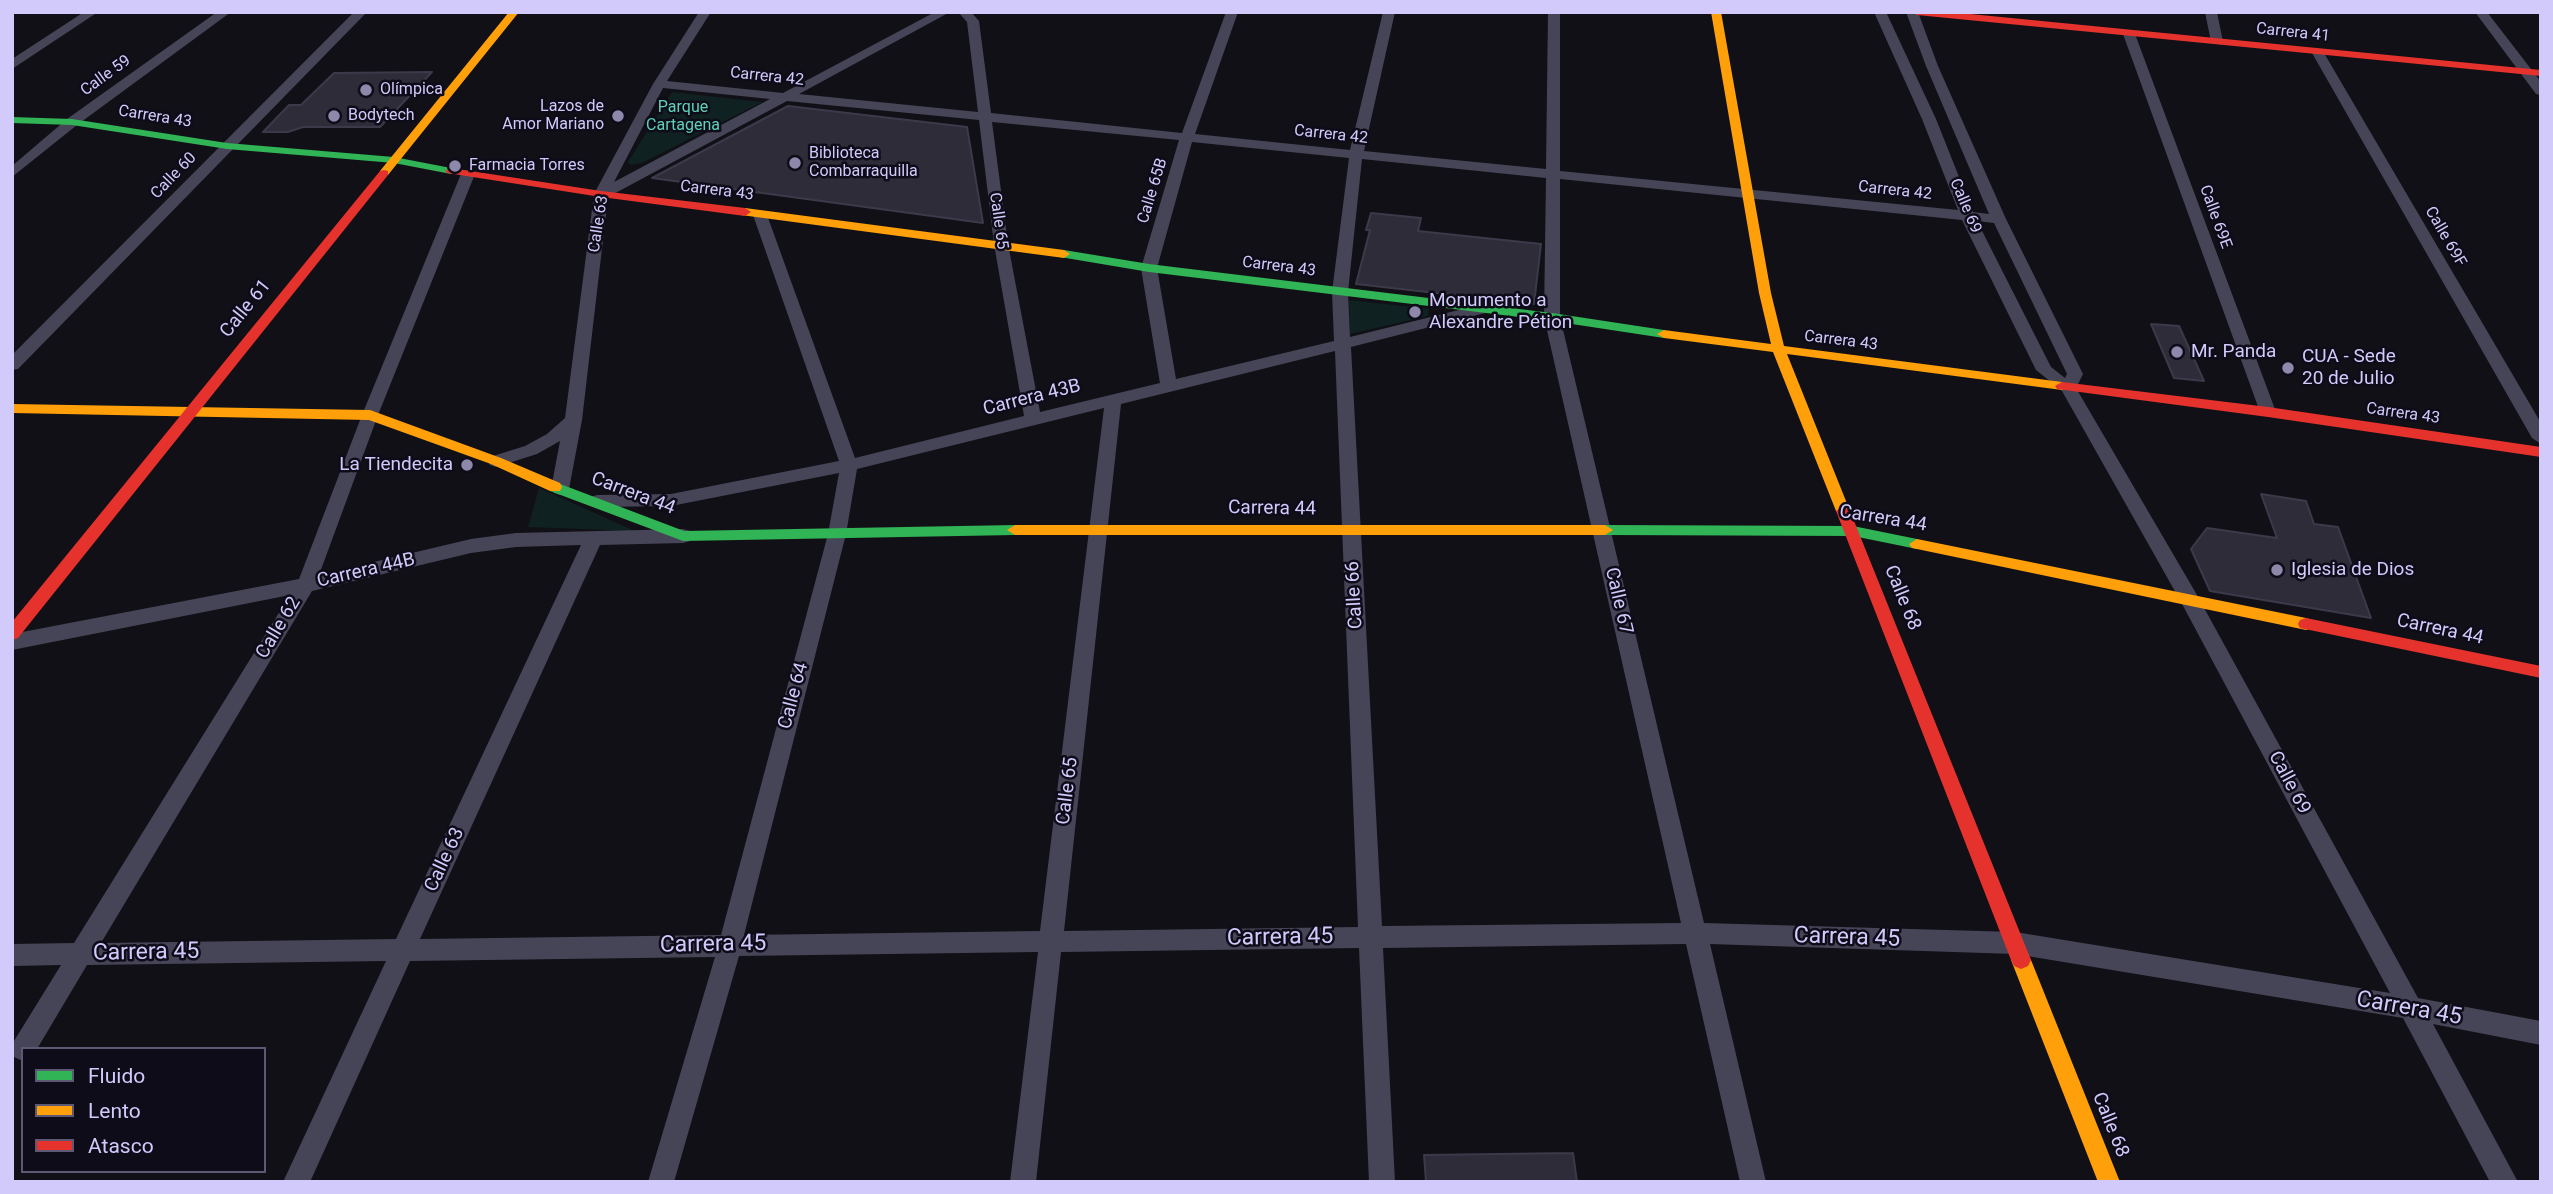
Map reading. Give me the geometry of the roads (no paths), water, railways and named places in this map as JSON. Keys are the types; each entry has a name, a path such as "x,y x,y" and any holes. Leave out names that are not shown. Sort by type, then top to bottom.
{"street":[{"path":"12,65 92,12"},
{"name":"Calle 59","path":"12,173 72,122 225,12"},
{"name":"Calle 60","path":"12,365 361,12"},
{"name":"Calle 61","path":"12,634 514,12"},
{"name":"Calle 63","path":"560,489 573,420 601,194 659,84 705,12"},
{"path":"601,194 944,12"},
{"name":"Calle 65B","path":"1169,386 1149,268 1187,138 1232,12"},
{"name":"Calle 66","path":"1382,1182 1340,292 1356,155 1389,12"},
{"name":"Calle 67","path":"1554,12 1552,317 1753,1182"},
{"path":"1700,12 1729,12"},
{"name":"Calle 68","path":"1716,12 1765,293 1779,351 1853,531 2109,1182"},
{"name":"Calle 69","path":"1880,12 1929,119 1967,216 2044,370 2068,388 2190,600 2505,1182"},
{"name":"Calle 69","path":"1914,12 1932,66 1999,219 2075,374 2068,388"},
{"name":"Carrera 41","path":"1914,12 2533,72"},
{"path":"2211,12 2217,42"},
{"path":"2481,12 2533,72 2541,91"},
{"name":"Calle 65","path":"972,15 1001,244 1033,419"},
{"name":"Calle 69E","path":"2129,34 2268,412"},
{"name":"Calle 69F","path":"2318,53 2541,438"},
{"name":"Carrera 42","path":"659,84 1999,219"},
{"path":"1929,119 1957,120"},
{"name":"Carrera 43","path":"12,120 72,122 228,146 394,160 601,194 1001,244 1149,268 1552,317 1779,351 2268,412 2541,452"},
{"name":"Calle 62","path":"24,1047 306,585 370,415 468,174"},
{"path":"760,215 849,465"},
{"name":"Carrera 43B","path":"592,501 671,500 849,465 1479,310"},
{"name":"Calle 65","path":"1023,1182 1114,400"},
{"name":"Carrera 44","path":"12,408 370,415 496,461 682,536 1099,528 1853,531 2541,672"},
{"path":"496,461 531,450 553,438 573,420"},
{"name":"Calle 64","path":"661,1182 730,944 836,534 849,465"},
{"name":"Carrera 44B","path":"12,642 306,585 471,546 516,540 682,536"},
{"name":"Calle 63","path":"296,1182 593,539"},
{"name":"Carrera 45","path":"12,955 1695,933 2015,943 2411,1008 2541,1033"}],"place":[{"name":"Olímpica","path":"366,90"},
{"name":"Bodytech","path":"334,116"},
{"name":"Lazos de Amor Mariano","path":"618,116"},
{"name":"Biblioteca Combarraquilla","path":"795,163"},
{"name":"Farmacia Torres","path":"455,166"},
{"name":"Monumento a Alexandre Pétion","path":"1415,312"},
{"name":"Mr. Panda","path":"2177,352"},
{"name":"CUA - Sede 20 de Julio","path":"2288,368"},
{"name":"La Tiendecita","path":"467,465"},
{"name":"Iglesia de Dios","path":"2277,570"}],"park label":[{"name":"Parque Cartagena","path":"683,117"}]}
